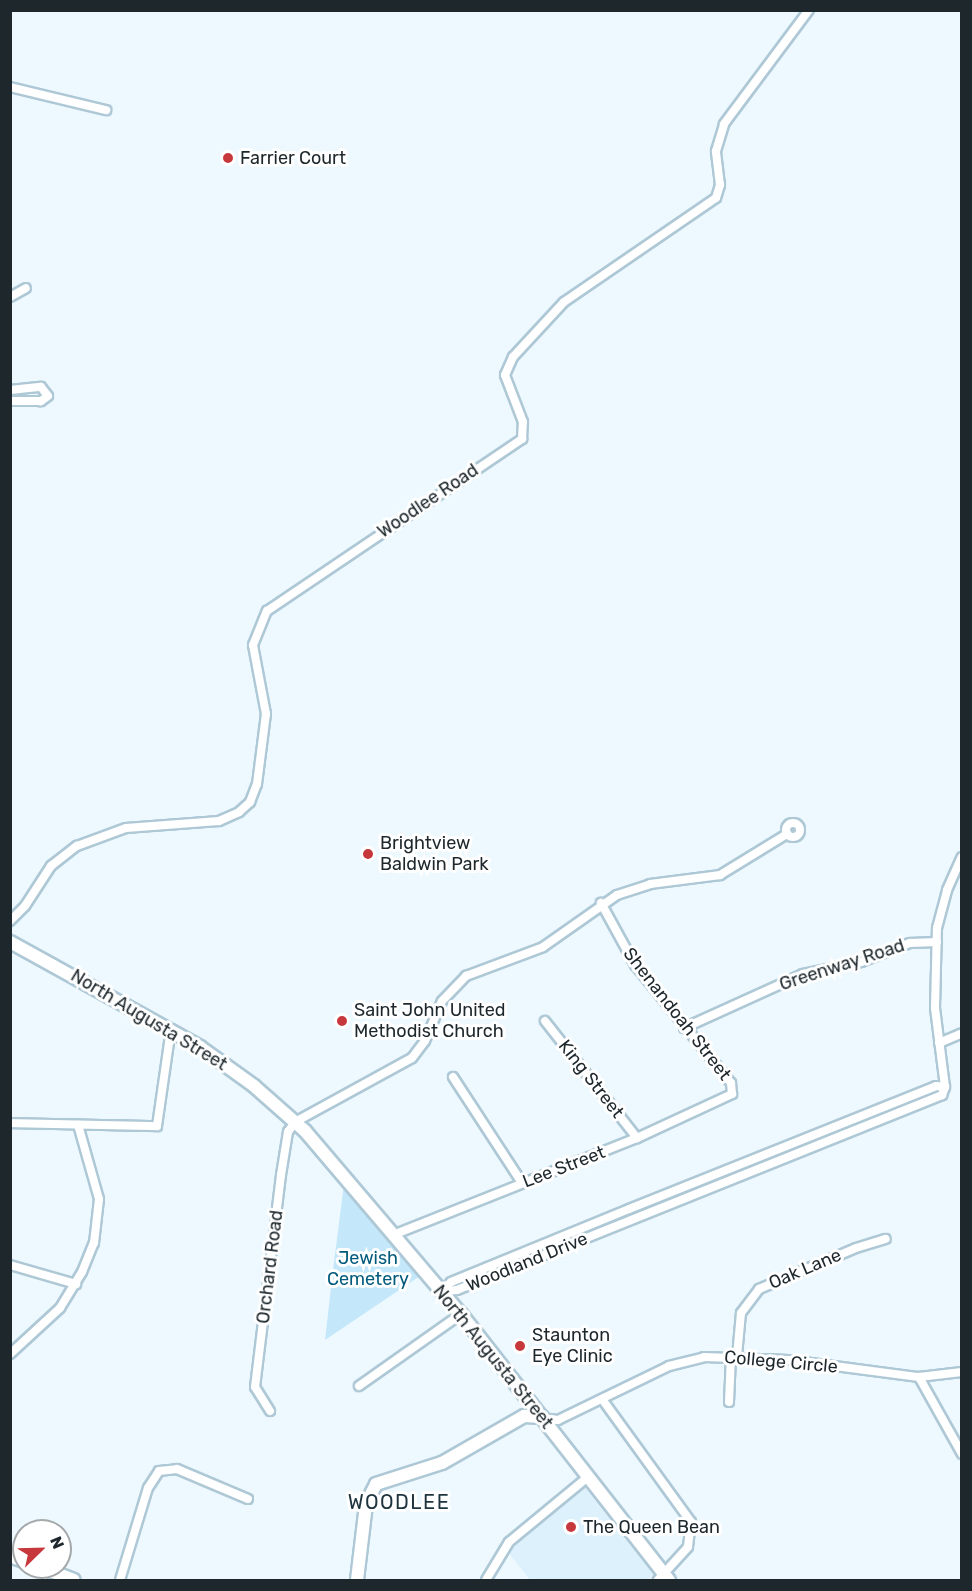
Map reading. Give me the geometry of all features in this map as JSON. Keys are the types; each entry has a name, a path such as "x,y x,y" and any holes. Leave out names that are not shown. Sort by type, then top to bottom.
{"main road":[{"name":"North Augusta Street","path":"10,942 171,1029 234,1070 295,1122 330,1158 461,1314 589,1476 664,1578"},
{"path":"357,1581 366,1504 374,1486 442,1463 524,1416 542,1418"}],"street":[{"name":"Woodlee Road","path":"10,921 25,906 51,866 82,843 126,828 219,821 233,816 250,802 257,784 266,714 253,645 267,611 522,439 523,422 505,378 509,362 564,302 716,198 720,185 717,152 724,124 809,10"},
{"path":"10,87 106,110"},
{"path":"10,297 26,288"},
{"path":"10,390 41,387 48,396 41,401 10,400"},
{"path":"295,1122 412,1058 425,1041 442,1001 462,978 543,947 601,903 644,885 720,875 786,834"},
{"name":"Woodland Drive","path":"442,1292 457,1290 942,1095 945,1087 939,1043 937,942 940,915 962,857"},
{"name":"Shenandoah Street","path":"601,903 631,959 684,1028 731,1083 732,1093"},
{"name":"Greenway Road","path":"684,1028 802,974 861,962 910,943 937,942"},
{"name":"King Street","path":"545,1021 638,1138"},
{"path":"10,1123 157,1126 171,1029"},
{"path":"939,1043 962,1033"},
{"path":"453,1077 522,1183"},
{"name":"Lee Street","path":"393,1234 638,1138 727,1099 732,1093"},
{"name":"Orchard Road","path":"270,1411 255,1387 281,1175 288,1132 295,1122"},
{"path":"10,1354 43,1327 76,1284 94,1244 100,1209 78,1125"},
{"name":"Oak Lane","path":"729,1402 740,1317 756,1292 856,1248 886,1239"},
{"path":"10,1265 76,1284"},
{"path":"359,1386 461,1314"},
{"name":"College Circle","path":"542,1418 558,1420 676,1364 734,1356 919,1377 962,1372"},
{"path":"919,1377 962,1454"},
{"path":"602,1399 689,1516 692,1531 689,1545 664,1578"},
{"path":"120,1581 148,1488 159,1471 177,1469 248,1499"},
{"path":"486,1581 509,1542 589,1476"}],"shaded area":[{"path":"582,1484 653,1574 648,1580 530,1580 508,1552"}],"green space":[{"name":"Jewish Cemetery","path":"344,1184 420,1276 325,1340 334,1262"}],"place":[{"name":"Farrier Court","path":"228,158"},
{"name":"Brightview Baldwin Park","path":"368,854"},
{"name":"Saint John United Methodist Church","path":"342,1021"},
{"name":"Staunton Eye Clinic","path":"520,1346"},
{"name":"The Queen Bean","path":"571,1527"}],"district":[{"name":"WOODLEE","path":"399,1502"}]}
